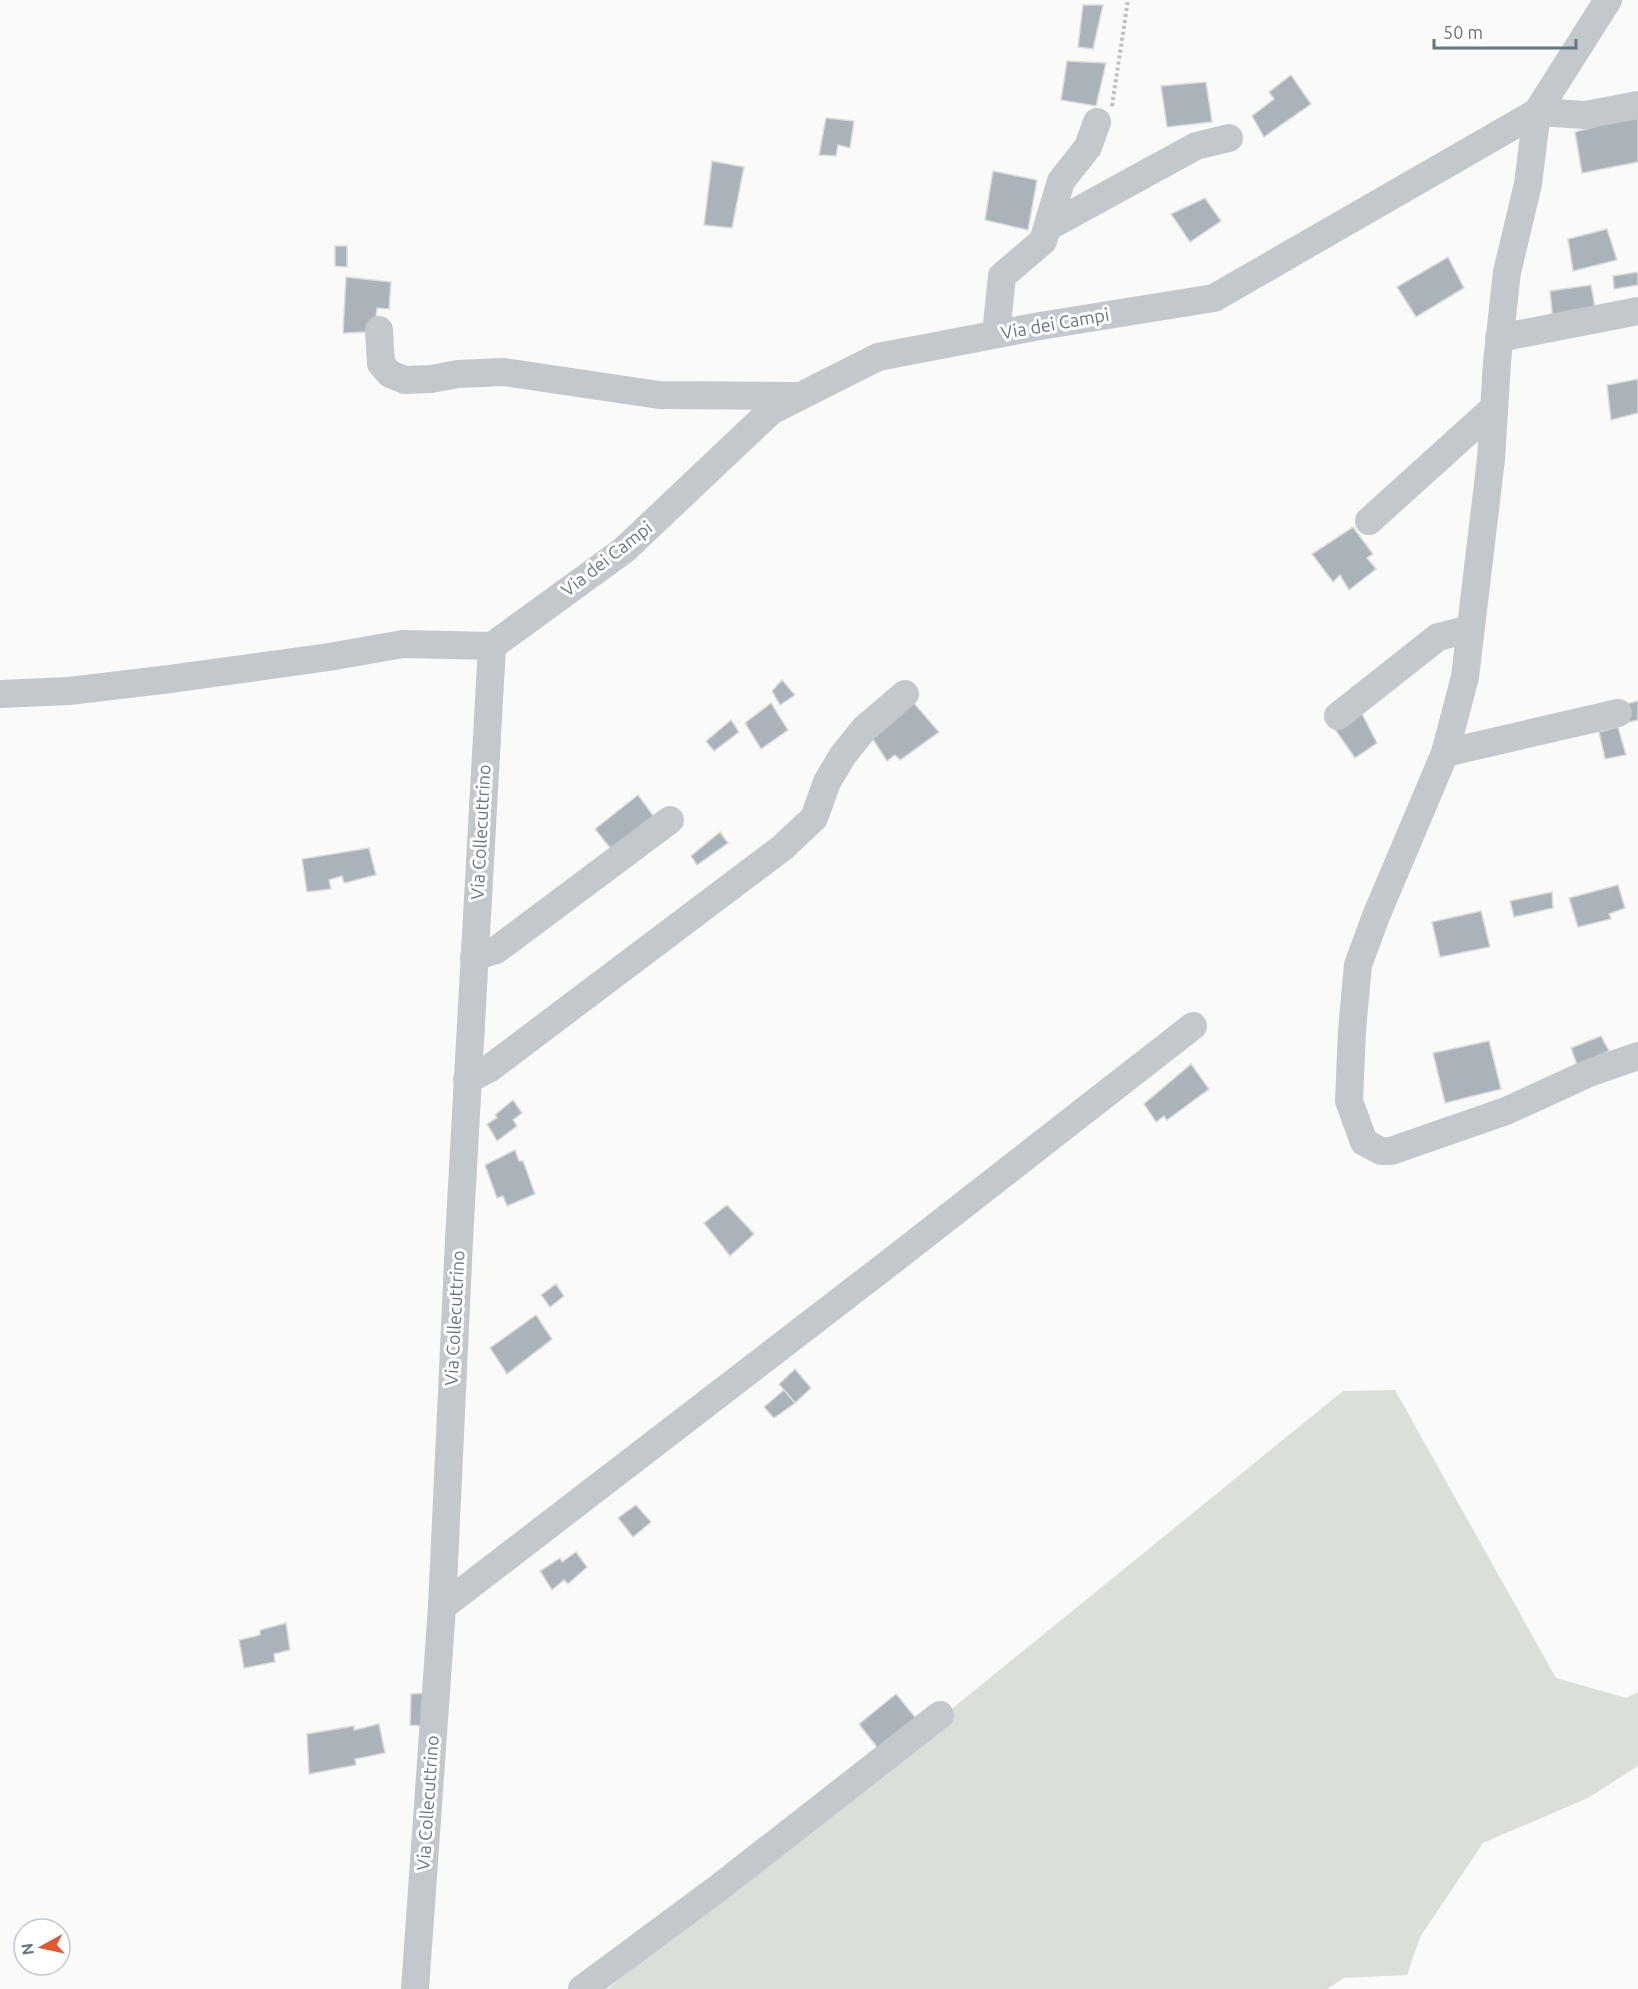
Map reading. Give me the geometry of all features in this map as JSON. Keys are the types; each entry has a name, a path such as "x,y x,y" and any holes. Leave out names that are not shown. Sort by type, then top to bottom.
{"street":[{"name":"Via dei Campi","path":"492,646 624,550 771,411 878,357 996,334 1214,298 1537,112 1608,0"},
{"path":"1638,105 1585,115 1537,112 1528,184 1507,272 1499,338 1491,459 1465,677 1445,753 1376,916 1358,965 1349,1101 1364,1142 1381,1151 1392,1151 1506,1111 1589,1073 1638,1056"},
{"path":"996,334 1002,276 1043,242 1061,181 1088,147 1104,119"},
{"path":"1048,227 1196,146 1229,138"},
{"path":"1499,338 1638,311"},
{"path":"379,330 381,364 390,374 405,380 504,372 660,395 801,396"},
{"path":"1369,521 1494,408"},
{"path":"1338,716 1438,637 1470,629"},
{"path":"0,694 69,691 170,679 329,657 403,644 492,646"},
{"name":"Via Collecuttrino","path":"415,1989 442,1607 474,957 492,646"},
{"path":"468,1080 490,1068 564,1014 782,848 814,818 827,782 843,755 864,729 905,694"},
{"path":"1445,753 1618,713"},
{"path":"474,957 496,950 670,820"},
{"path":"442,1607 1193,1026"},
{"path":"582,1989 717,1889 940,1715"}],"path":[{"path":"1104,119 1128,0"}],"shaded area":[{"path":"1395,1390 1556,1678 1626,1698 1638,1692 1638,1766 1588,1798 1483,1843 1420,1937 1407,1975 1344,1978 1327,1989 607,1989 1343,1391"}],"building":[{"path":"1083,5 1103,5 1093,49 1078,47"},
{"path":"1067,61 1106,63 1096,106 1061,100"},
{"path":"1291,75 1311,104 1264,137 1252,116 1274,99 1269,92"},
{"path":"1206,82 1212,122 1167,127 1161,86"},
{"path":"1638,115 1638,162 1582,173 1575,132"},
{"path":"826,118 854,121 850,148 838,145 836,156 819,155"},
{"path":"712,161 744,167 732,228 704,225"},
{"path":"993,171 1037,180 1028,230 985,220"},
{"path":"1205,198 1221,221 1190,242 1171,214"},
{"path":"1607,229 1617,260 1573,271 1568,239"},
{"path":"335,246 347,246 347,267 335,266"},
{"path":"1448,257 1464,288 1416,317 1397,287"},
{"path":"1638,272 1638,285 1614,289 1613,276"},
{"path":"346,277 391,282 389,309 377,308 376,319 370,332 343,333"},
{"path":"1591,285 1596,313 1553,321 1550,291"},
{"path":"1638,379 1638,413 1611,420 1607,385"},
{"path":"1353,527 1373,554 1367,558 1376,569 1349,590 1340,575 1333,582 1312,554"},
{"path":"782,680 795,695 780,705 772,691"},
{"path":"912,701 939,732 900,760 895,755 887,761 870,735"},
{"path":"1638,701 1638,720 1629,722 1626,704"},
{"path":"771,703 788,730 761,749 745,723"},
{"path":"1361,712 1377,743 1355,758 1334,728"},
{"path":"731,720 739,732 714,751 706,741"},
{"path":"1618,727 1626,755 1605,759 1599,732"},
{"path":"638,795 657,821 615,854 595,829"},
{"path":"720,832 728,843 697,865 691,856"},
{"path":"369,848 376,875 344,883 342,876 329,880 331,889 307,892 302,859"},
{"path":"1618,885 1625,908 1609,914 1611,919 1578,927 1569,898"},
{"path":"1552,892 1553,908 1514,917 1510,901"},
{"path":"1481,911 1490,947 1440,957 1432,922"},
{"path":"1601,1036 1609,1051 1577,1065 1571,1048"},
{"path":"1489,1041 1501,1089 1445,1103 1433,1053"},
{"path":"1191,1064 1209,1089 1167,1120 1164,1116 1156,1122 1144,1104"},
{"path":"513,1100 522,1113 513,1120 517,1126 497,1141 487,1124 497,1118 495,1115"},
{"path":"515,1150 519,1161 523,1161 535,1194 507,1206 503,1196 497,1198 485,1165"},
{"path":"727,1205 754,1234 730,1256 704,1223"},
{"path":"556,1284 564,1296 550,1307 541,1295"},
{"path":"536,1315 552,1339 507,1374 490,1348"},
{"path":"795,1369 811,1388 795,1403 779,1384"},
{"path":"784,1390 795,1403 774,1418 764,1407"},
{"path":"636,1505 651,1522 633,1537 618,1518"},
{"path":"576,1552 587,1567 568,1584 564,1580 552,1590 540,1571 560,1558 562,1562"},
{"path":"286,1623 290,1650 274,1654 275,1662 244,1668 239,1640 260,1635 260,1630"},
{"path":"425,1693 423,1726 410,1725 411,1694"},
{"path":"896,1694 920,1723 880,1751 859,1724"},
{"path":"379,1724 385,1753 355,1759 356,1765 309,1774 307,1734 354,1726 354,1730"}]}
